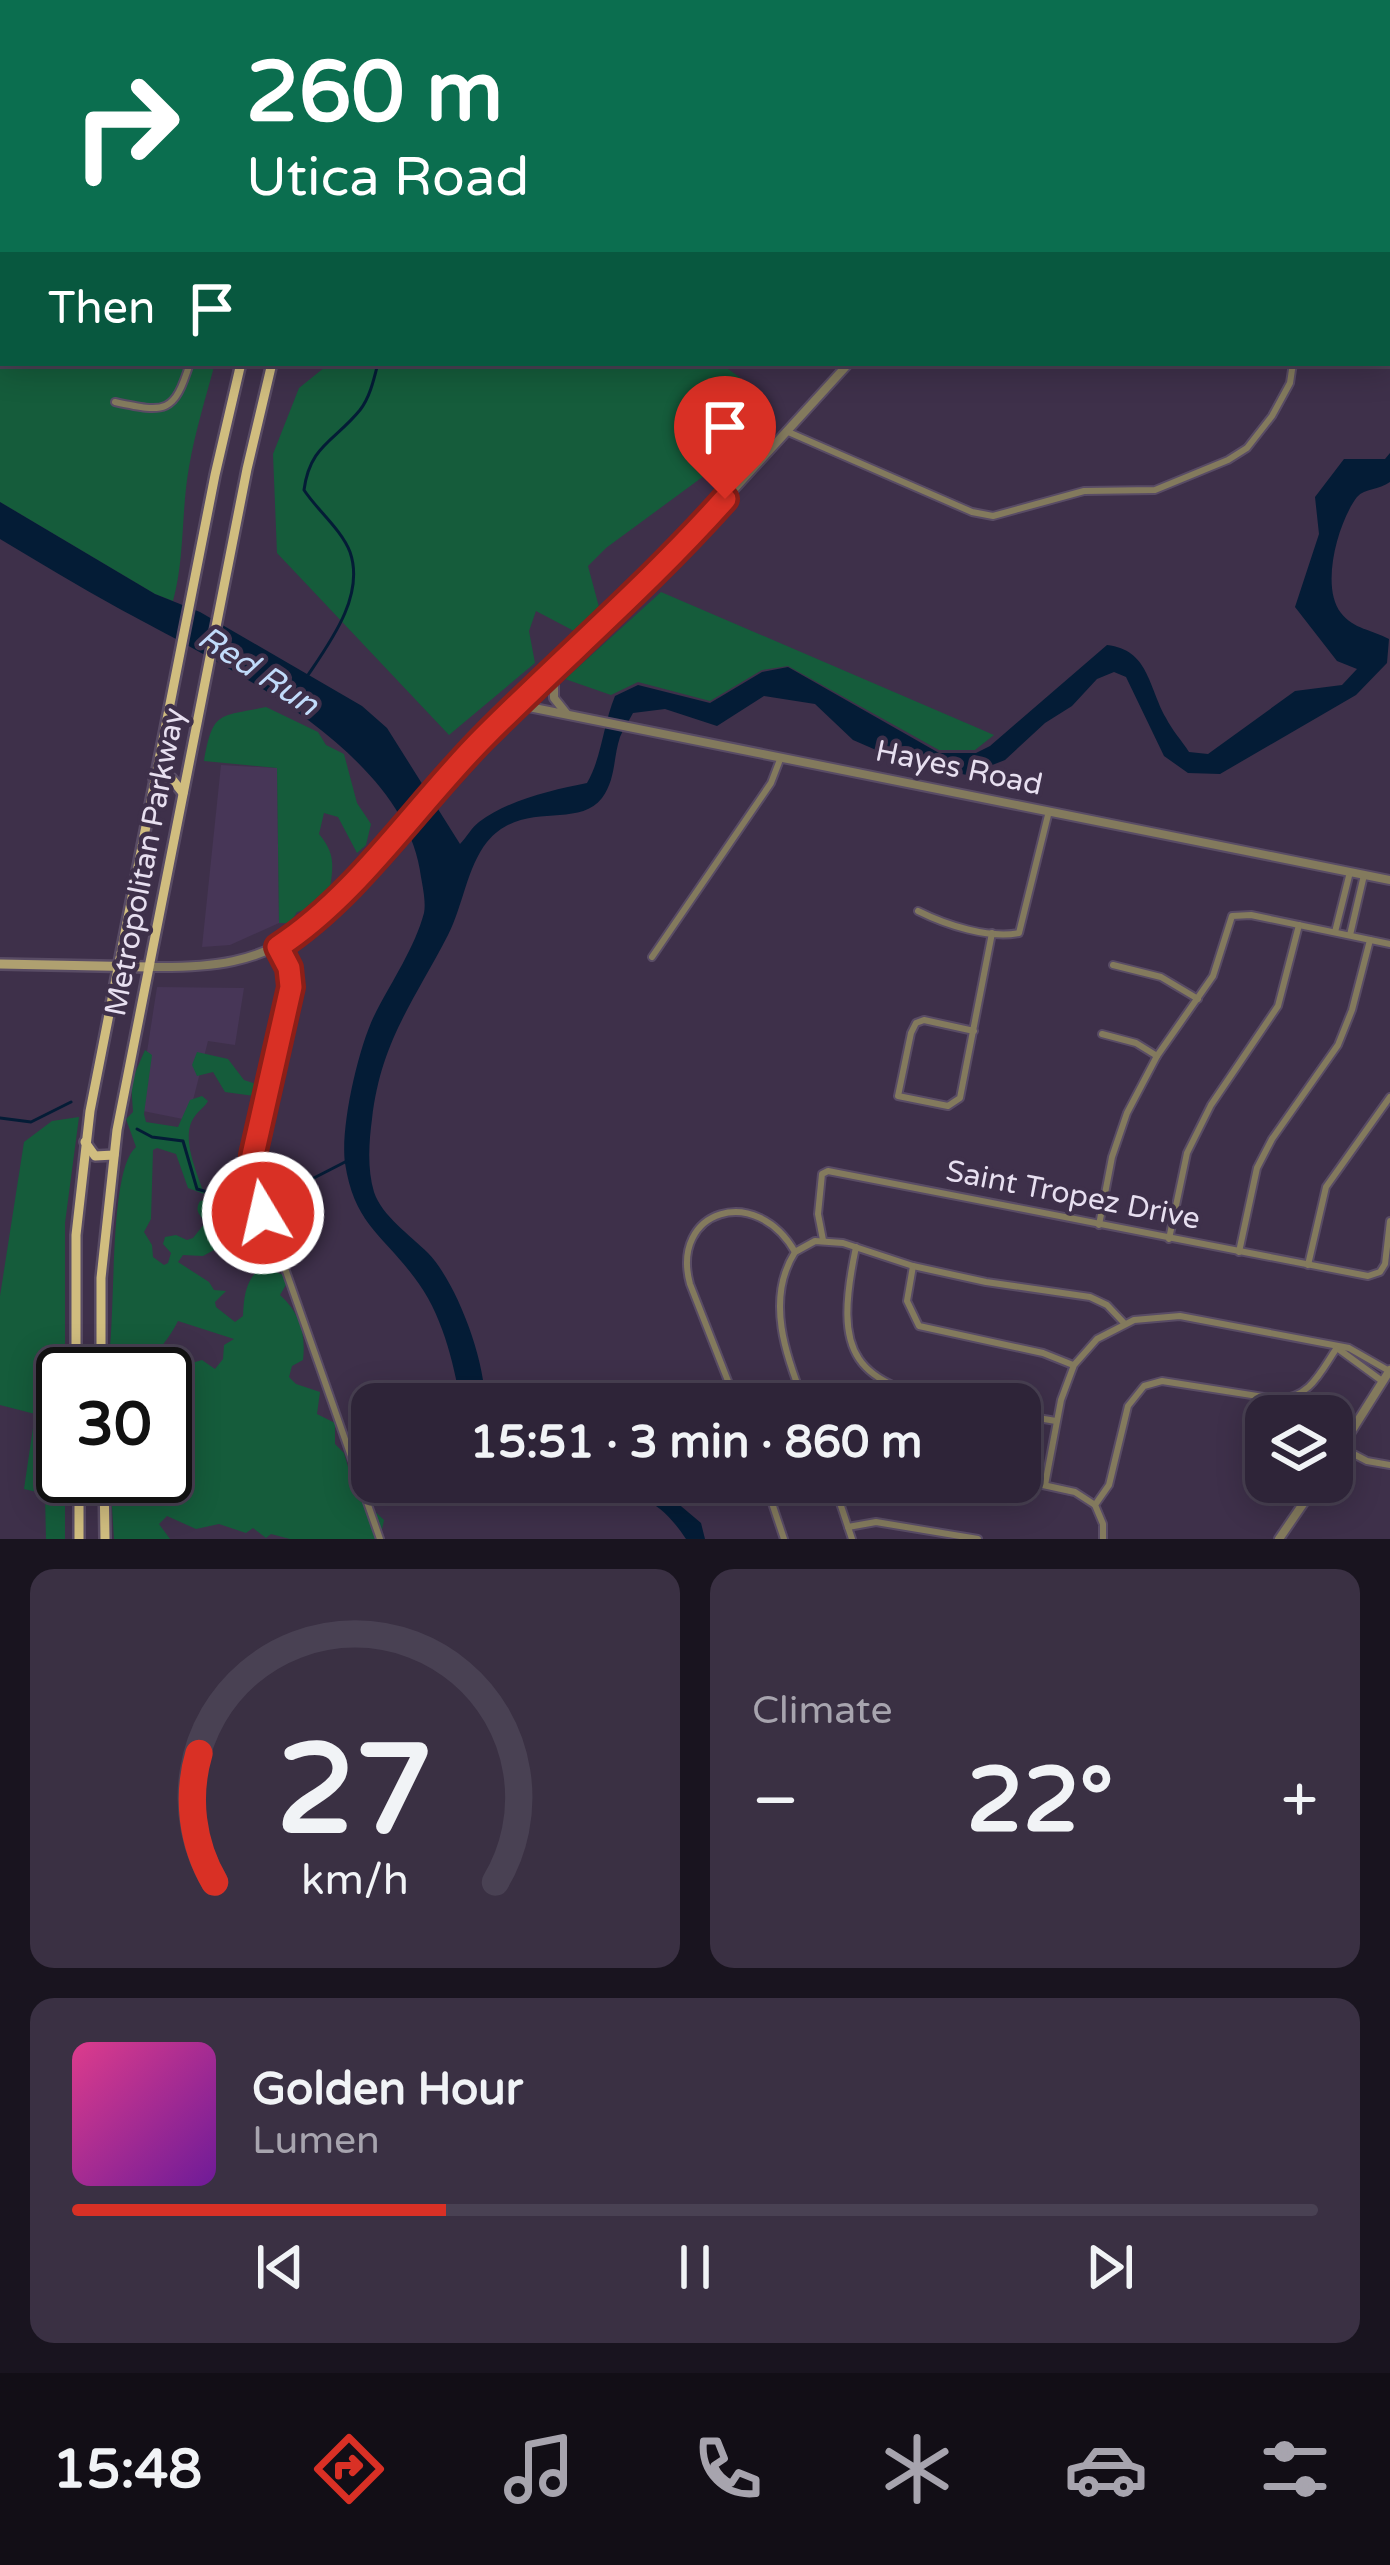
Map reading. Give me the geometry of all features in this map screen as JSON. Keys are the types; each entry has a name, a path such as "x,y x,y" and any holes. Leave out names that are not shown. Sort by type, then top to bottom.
{"main road":[{"name":"Metropolitan Parkway","path":"76,1347 76,1235 86,1142 154,778 240,366"},
{"name":"Metropolitan Parkway","path":"101,1347 101,1278 114,1154 219,609 271,366"},
{"path":"154,778 171,778 183,793"},
{"path":"0,964 148,967"},
{"path":"86,1142 95,1156 114,1154"},
{"path":"79,1503 79,1539"},
{"path":"104,1503 104,1539"}],"street":[{"path":"115,402 159,410 171,405 179,397 189,366"},
{"path":"148,967 222,965 278,947 309,926 436,788 695,532 846,366"},
{"path":"786,431 985,516 1084,491 1155,490 1228,460 1247,448 1272,416 1290,382 1293,366"},
{"path":"554,673 554,698 567,715"},
{"name":"Hayes Road","path":"518,705 1390,880"},
{"path":"652,957 771,783 782,757"},
{"path":"918,911 949,924 1014,936 1021,930 1049,812"},
{"path":"1335,932 1349,872"},
{"path":"1350,935 1364,874"},
{"path":"1099,1225 1120,1131 1157,1056 1213,976 1232,916 1390,944"},
{"path":"1169,1239 1187,1154 1211,1105 1274,1015 1299,925"},
{"path":"974,1030 924,1020 916,1023 898,1096 955,1104 961,1095 974,1030 992,933"},
{"path":"1239,1252 1257,1168 1337,1045 1352,1010 1370,940"},
{"path":"278,947 289,968 291,987 255,1144 254,1180 380,1539"},
{"path":"1113,965 1161,976 1198,999"},
{"path":"1102,1034 1136,1043 1157,1056"},
{"path":"1308,1264 1326,1187 1390,1097"},
{"name":"Saint Tropez Drive","path":"823,1240 818,1190 822,1174 828,1171 1368,1276 1380,1272 1385,1264 1390,1221"},
{"path":"729,1383 690,1284 686,1259 690,1245 710,1220 738,1211 770,1221 795,1252"},
{"path":"797,1383 780,1320 783,1281 795,1252 823,1240 986,1282 1090,1297 1106,1304 1124,1323"},
{"path":"856,1247 844,1306 848,1331 860,1357 886,1383"},
{"path":"913,1266 908,1305 922,1328 1043,1353 1074,1365"},
{"path":"1045,1485 1074,1365 1097,1339 1143,1317 1180,1316 1358,1351 1390,1370 1353,1430"},
{"path":"1337,1348 1383,1382"},
{"path":"1095,1505 1108,1485 1124,1418 1138,1390 1162,1381 1297,1398 1337,1348"},
{"path":"1041,1418 1057,1421"},
{"path":"1353,1453 1390,1466"},
{"path":"1041,1484 1076,1492 1095,1505 1103,1539"},
{"path":"772,1503 784,1539"},
{"path":"839,1503 852,1539"},
{"path":"1280,1539 1304,1503"},
{"path":"848,1527 876,1522 978,1539"}],"shaded area":[{"path":"221,765 277,768 279,923 230,945 202,947"},
{"path":"157,987 244,988 235,1045 208,1041 188,1120 138,1110"}],"green space":[{"path":"0,366 214,366 189,467 173,601 0,502"},
{"path":"326,366 724,366 750,385 746,445 588,566 599,607 574,631 536,611 529,631 535,663 449,735 277,553 273,454 299,388"},
{"path":"661,592 994,735 975,750 939,750 788,666 762,670 710,701 638,682 611,695 565,679"},
{"path":"266,707 318,732 326,745 344,754 357,803 371,824 366,845 357,853 338,817 324,813 319,834 332,858 330,888 313,908 297,912 290,923 279,923 277,768 204,761 215,724 238,712"},
{"path":"145,1050 152,1055 146,1122 178,1127 190,1100 202,1096 208,1101 195,1116 189,1134 204,1194 188,1188 176,1154 153,1150 151,1219 144,1232 153,1257 168,1263 171,1253 163,1244 165,1237 193,1238 205,1223 198,1208 205,1200 215,1226 232,1230 232,1240 203,1256 183,1255 178,1262 214,1290 226,1291 216,1307 235,1322 243,1316 246,1292 256,1272 270,1263 285,1276 287,1283 280,1295 297,1317 303,1341 303,1360 292,1366 289,1377 320,1392 317,1414 335,1423 335,1444 344,1453 351,1478 351,1503 368,1503 384,1520 380,1539 290,1539 271,1534 266,1538 253,1528 246,1533 219,1524 196,1529 167,1516 159,1524 170,1539 114,1539 112,1503 192,1503 192,1363 202,1360 215,1369 223,1359 224,1345 234,1339 178,1321 161,1347 110,1347 116,1218 127,1162 136,1147 126,1119 133,1112 131,1082"},
{"path":"197,1052 228,1059 244,1080 259,1085 261,1097 225,1092 213,1072 197,1076 192,1065"},
{"path":"79,1117 65,1223 65,1347 36,1347 36,1492 24,1489 35,1414 0,1405 0,1296 24,1142 52,1121"},
{"path":"45,1503 65,1503 65,1539 46,1539"}],"water":[{"name":"Red Run","path":"1390,453 1390,482 1357,497 1344,522 1334,555 1332,587 1346,618 1389,639 1387,663 1356,695 1220,774 1188,773 1164,756 1126,677 1114,672 1097,679 1072,706 1045,723 1005,760 967,775 906,763 853,740 815,704 764,696 717,726 665,709 633,713 620,737 602,798 578,812 516,821 487,842 448,935 391,1044 376,1091 369,1155 378,1201 428,1253 449,1283 475,1346 483,1383 456,1383 432,1306 362,1214 345,1163 348,1108 363,1044 424,913 421,877 408,831 382,789 302,716 206,655 0,539 0,502 155,594 200,612 362,706 387,728 460,844 476,824 503,808 587,783 615,696 638,685 710,703 762,672 788,667 939,753 976,753 1107,645 1131,654 1146,671 1168,722 1189,752 1208,754 1295,691 1342,685 1357,669 1337,661 1295,607 1319,534 1315,497 1344,459 1385,459"},
{"path":"649,1503 677,1503 701,1523 705,1539 686,1539"}],"waterway":[{"name":"Red Run","path":"308,675 343,617 353,568 341,535 304,490 307,475 324,445 363,405 377,366"},
{"path":"0,1118 31,1122 71,1102"},
{"path":"137,1129 152,1137 183,1141 197,1189 222,1196 248,1195"},
{"path":"266,1194 310,1180 347,1161"}],"route":[{"path":"263,1213 253,1155 291,987 289,968 278,947 321,914 482,738 612,617 725,499"}]}
